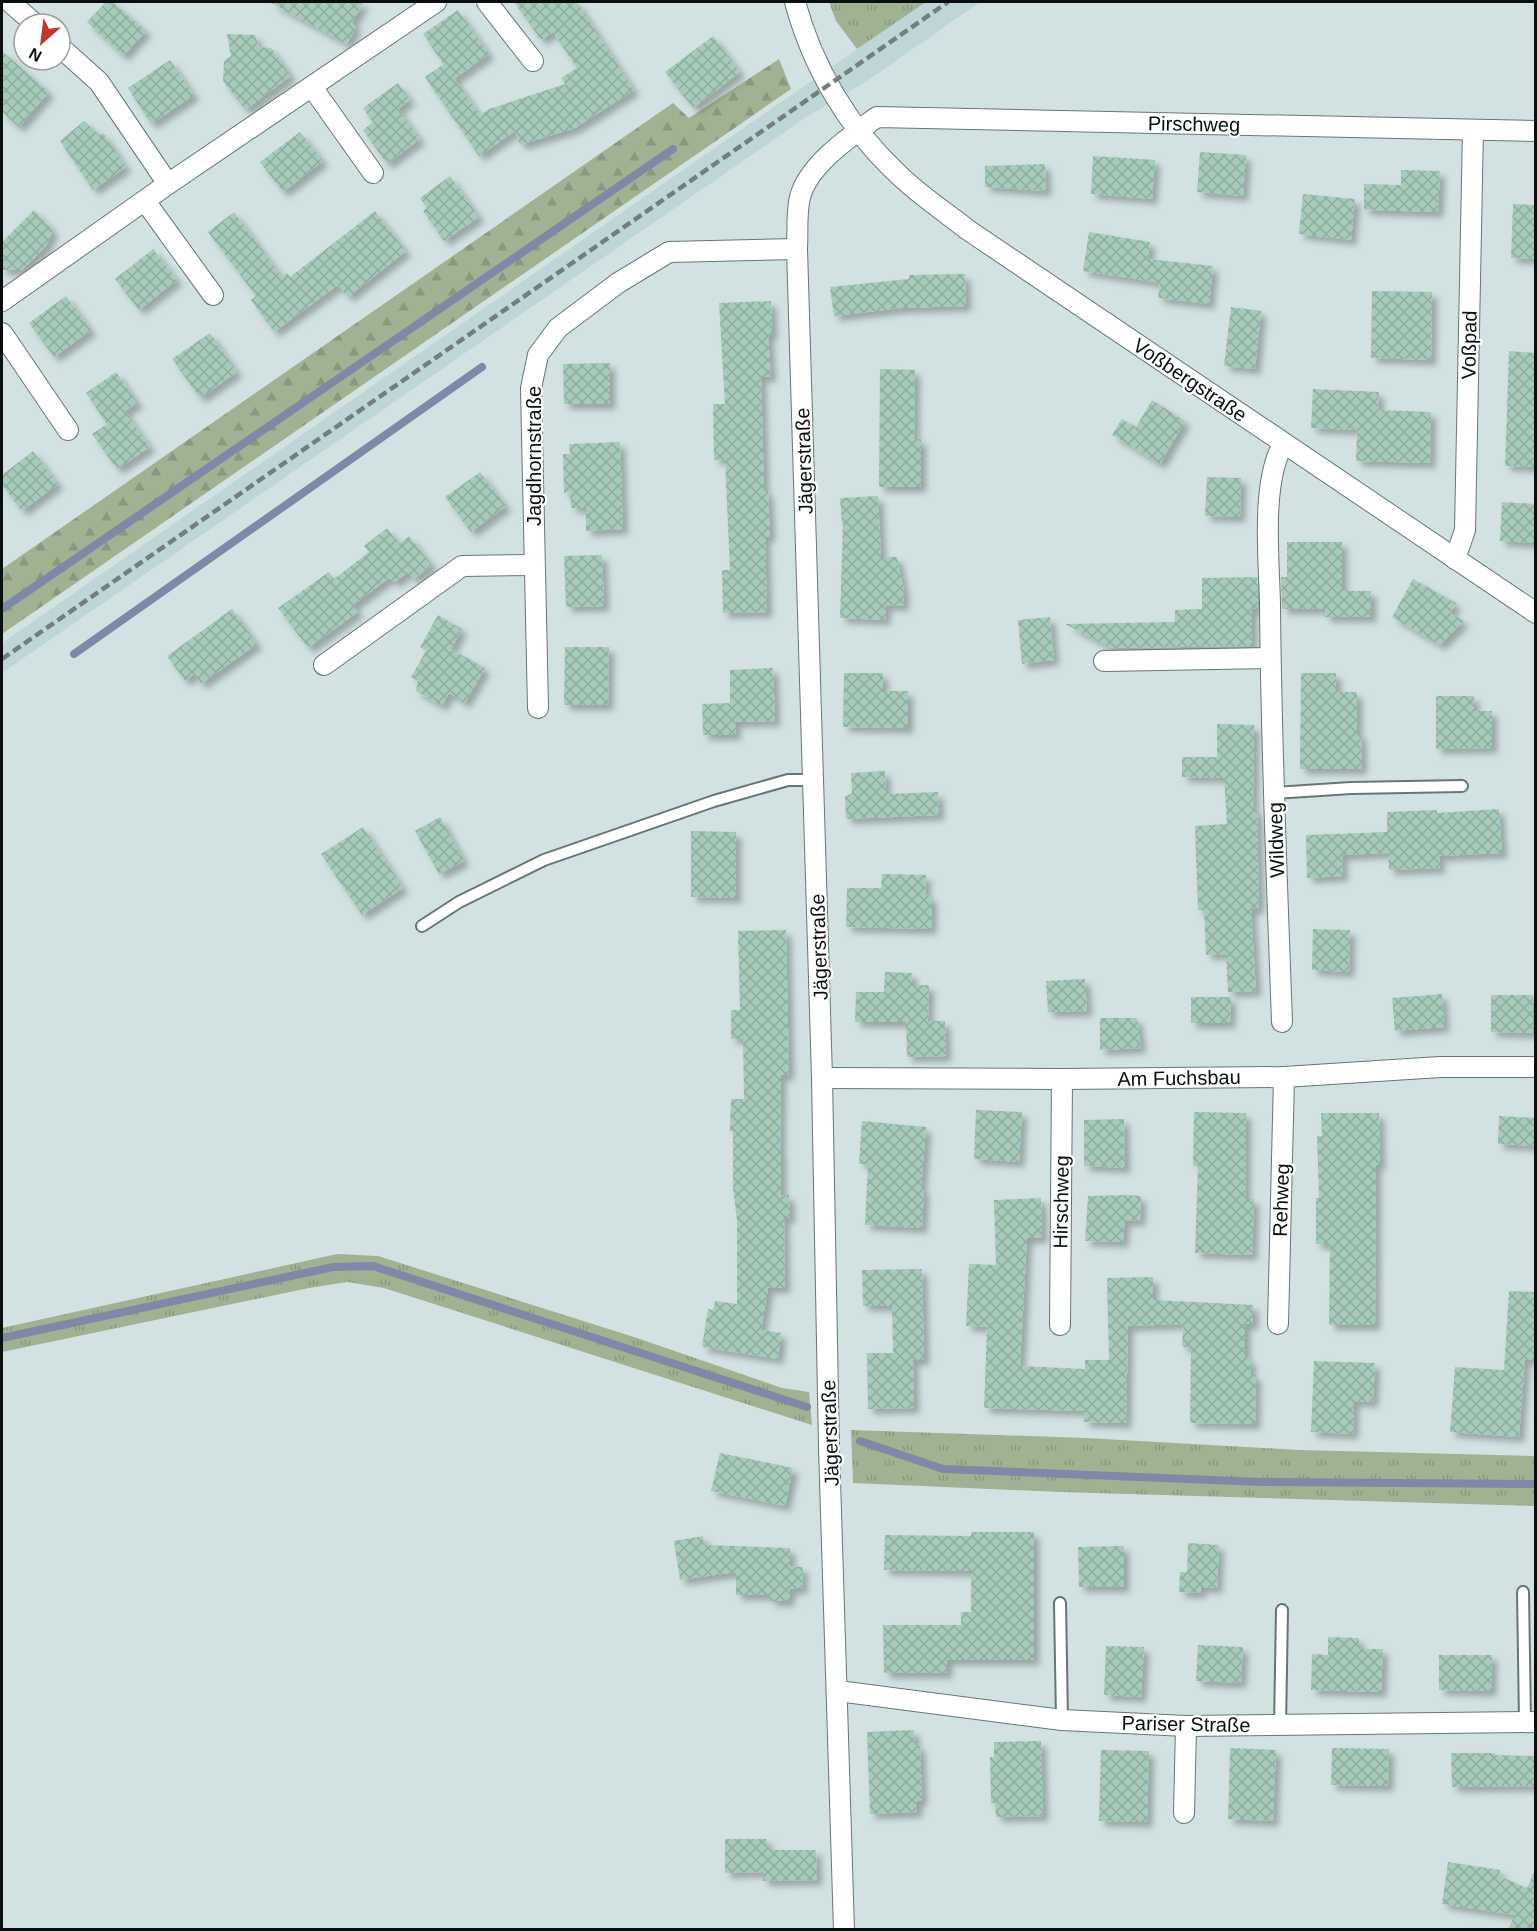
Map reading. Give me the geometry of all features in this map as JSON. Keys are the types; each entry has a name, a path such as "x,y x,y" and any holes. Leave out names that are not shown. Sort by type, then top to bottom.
{"street":[{"path":"2,302 168,184 436,2"},
{"path":"487,2 533,61"},
{"path":"795,2 811,49 857,131"},
{"path":"72,58 99,82 168,184"},
{"path":"312,87 373,173"},
{"name":"Pirschweg","path":"857,131 877,117 1536,131"},
{"name":"Voßpad","path":"1455,559 1465,530 1473,130"},
{"name":"Jägerstraße","path":"844,1929 829,1448 814,780 797,249 801,197 814,171 857,131"},
{"name":"Voßbergstraße","path":"857,131 900,176 968,230 1536,613"},
{"path":"145,201 213,295"},
{"name":"Jagdhornstraße","path":"538,708 531,388 538,355 558,328 618,283 669,252 797,249"},
{"path":"2,333 68,430"},
{"name":"Wildweg","path":"1282,1022 1270,658 1269,488 1275,457 1283,444"},
{"path":"324,665 462,566 534,565"},
{"path":"1104,661 1270,658"},
{"name":"Am Fuchsbau","path":"822,1078 1284,1077 1440,1067 1536,1067"},
{"name":"Rehweg","path":"1278,1324 1284,1077"},
{"name":"Hirschweg","path":"1060,1324 1062,1079"},
{"name":"Pariser Straße","path":"838,1691 1062,1720 1186,1726 1530,1722"},
{"path":"1185,1813 1186,1726"}],"lane":[{"path":"423,926 459,902 544,860 714,801 788,780 814,780"},
{"path":"1274,793 1351,788 1462,786"},
{"path":"1523,1592 1530,1722"},
{"path":"1060,1603 1062,1720"},
{"path":"1280,1726 1282,1610"}],"shaded area":[{"path":"925,2 980,2 867,81 808,116 2,673 2,643"}],"green space":[{"path":"829,2 926,2 857,49 836,21"},
{"path":"779,59 791,89 2,634 2,569 673,103 689,118"},
{"path":"337,1254 378,1256 634,1337 782,1388 809,1392 812,1425 384,1288 347,1282 2,1352 2,1328"},
{"path":"851,1430 1087,1438 1299,1450 1535,1456 1535,1506 1060,1492 853,1483"}],"building":[{"path":"106,2 113,2 146,31 123,56 87,22"},
{"path":"269,2 364,2 352,23 356,27 347,44"},
{"path":"514,2 577,2 634,90 575,128 520,145 515,131 479,156 425,77 444,64 480,115 489,109 565,84 561,78 577,68 553,32 541,40"},
{"path":"458,10 489,54 454,79 423,34"},
{"path":"227,34 255,35 259,47 271,48 291,76 245,110 223,81 224,61 231,56"},
{"path":"713,36 740,72 693,108 665,72"},
{"path":"2,51 12,60 12,72 26,72 49,92 19,127 2,112"},
{"path":"170,60 194,95 151,124 128,88"},
{"path":"398,83 410,100 398,109 420,139 387,164 363,130 373,122 363,108"},
{"path":"84,121 99,135 103,133 126,167 93,190 60,141"},
{"path":"300,132 323,161 283,192 260,162"},
{"path":"1200,152 1246,155 1243,196 1197,192"},
{"path":"1093,156 1155,160 1152,199 1091,194"},
{"path":"1045,164 1046,191 985,187 985,166"},
{"path":"1401,170 1440,171 1438,212 1364,210 1364,184 1401,185"},
{"path":"450,176 479,217 444,241 423,211 427,208 420,198"},
{"path":"1303,194 1355,199 1351,240 1299,234"},
{"path":"1513,204 1536,205 1536,259 1511,258"},
{"path":"34,210 53,230 46,246 22,270 2,270 2,242"},
{"path":"375,211 406,251 348,297 338,285 274,332 251,300 256,296 208,232 234,212 282,277 287,273 290,277"},
{"path":"1089,232 1150,242 1148,259 1213,266 1209,304 1158,298 1160,283 1083,271"},
{"path":"153,249 177,280 139,310 115,279"},
{"path":"965,274 966,306 901,308 834,316 830,287 909,279 909,275"},
{"path":"1372,291 1432,292 1431,360 1371,358"},
{"path":"66,296 91,330 54,357 29,323"},
{"path":"771,301 772,335 768,335 771,377 761,377 764,491 768,491 770,537 765,537 767,612 723,613 722,570 730,570 725,459 714,460 713,404 725,404 719,303"},
{"path":"1231,307 1261,311 1255,369 1224,366"},
{"path":"210,333 237,372 200,398 172,359"},
{"path":"1509,351 1536,353 1536,467 1505,466"},
{"path":"610,363 610,404 564,404 563,364"},
{"path":"880,369 915,370 914,439 921,439 921,487 879,487"},
{"path":"116,372 138,403 125,411 150,447 117,469 92,434 107,424 86,393"},
{"path":"1313,389 1379,392 1378,410 1431,412 1430,463 1356,461 1357,430 1311,428"},
{"path":"1152,400 1185,421 1160,464 1112,435 1122,419 1136,427"},
{"path":"620,442 623,529 586,531 586,508 571,508 570,492 564,493 563,454 570,454 569,444"},
{"path":"33,451 58,484 22,511 2,485 2,475"},
{"path":"480,472 506,506 471,532 445,497"},
{"path":"1207,477 1241,478 1240,517 1205,516"},
{"path":"878,496 881,557 897,557 904,592 903,606 886,605 885,620 840,618 843,523 840,498"},
{"path":"1502,502 1536,504 1536,543 1500,541"},
{"path":"387,528 399,544 409,536 432,565 414,579 408,572 395,582 389,578 353,605 358,612 308,648 278,608 329,572 334,579 369,552 364,546"},
{"path":"1287,542 1342,542 1342,591 1371,591 1371,617 1325,617 1325,609 1282,609 1281,577 1287,577"},
{"path":"602,555 604,606 566,607 564,556"},
{"path":"1257,577 1258,609 1252,609 1252,646 1111,648 1065,624 1175,622 1175,610 1202,609 1202,578"},
{"path":"1413,579 1456,603 1450,613 1464,621 1440,645 1392,617"},
{"path":"232,609 257,644 201,684 194,674 185,681 167,656"},
{"path":"438,615 462,629 451,649 485,668 465,703 449,693 442,706 416,691 418,681 411,677 426,651 420,647"},
{"path":"1050,617 1054,660 1022,664 1018,620"},
{"path":"565,647 609,647 608,705 564,705"},
{"path":"773,668 775,721 735,722 736,735 703,735 702,704 730,703 730,670"},
{"path":"844,673 883,673 883,691 908,691 908,728 843,727"},
{"path":"1301,673 1336,673 1336,692 1357,692 1357,734 1361,734 1362,769 1300,769"},
{"path":"1436,696 1474,696 1474,711 1492,711 1492,748 1436,749"},
{"path":"1217,724 1254,725 1253,810 1257,810 1259,909 1251,909 1256,991 1228,992 1226,954 1206,955 1204,910 1198,910 1195,826 1227,824 1224,778 1182,777 1182,757 1217,757"},
{"path":"885,771 886,794 938,792 939,815 846,819 845,797 852,793 851,773"},
{"path":"1499,809 1502,853 1439,856 1440,868 1389,870 1388,853 1342,855 1343,876 1307,878 1306,835 1387,832 1387,812 1437,810 1437,813"},
{"path":"440,817 464,861 439,874 415,831"},
{"path":"363,827 403,888 362,915 321,854"},
{"path":"691,831 736,832 736,898 691,897"},
{"path":"882,874 926,875 925,894 932,898 931,929 846,927 847,888 881,888"},
{"path":"1313,929 1350,930 1349,972 1312,970"},
{"path":"786,930 789,1075 781,1075 780,1152 781,1195 789,1195 790,1218 784,1218 785,1288 768,1288 761,1330 781,1333 778,1359 702,1347 708,1309 713,1310 715,1301 737,1304 737,1220 733,1188 733,1131 730,1131 731,1099 744,1099 743,1039 731,1039 731,1010 740,1010 738,931"},
{"path":"885,972 912,973 912,985 929,985 928,1021 945,1021 946,1056 907,1057 906,1022 855,1022 856,992 884,992"},
{"path":"1085,979 1087,1011 1048,1012 1046,981"},
{"path":"1442,994 1444,1027 1395,1031 1392,998"},
{"path":"1491,995 1533,995 1533,1033 1491,1032"},
{"path":"1191,997 1231,997 1230,1023 1191,1023"},
{"path":"1100,1018 1137,1018 1141,1048 1100,1050"},
{"path":"976,1110 1022,1112 1019,1162 974,1159"},
{"path":"1194,1112 1246,1113 1245,1199 1254,1199 1252,1255 1195,1253 1198,1166 1193,1166"},
{"path":"1321,1113 1379,1113 1380,1165 1376,1165 1375,1325 1329,1325 1330,1244 1316,1244 1316,1198 1319,1198 1317,1136 1322,1136"},
{"path":"1499,1116 1536,1118 1536,1146 1498,1144"},
{"path":"1124,1119 1125,1168 1084,1166 1084,1120"},
{"path":"862,1121 926,1127 921,1189 924,1189 922,1228 865,1225 868,1164 859,1164"},
{"path":"1088,1196 1141,1196 1140,1221 1125,1220 1123,1242 1085,1241"},
{"path":"1041,1198 1042,1238 1027,1238 1020,1366 1085,1369 1085,1360 1109,1360 1107,1278 1153,1277 1153,1300 1253,1305 1253,1324 1245,1324 1245,1358 1251,1359 1250,1375 1256,1375 1255,1424 1190,1423 1191,1348 1182,1347 1183,1324 1128,1326 1126,1423 1084,1422 1084,1411 984,1408 987,1327 966,1326 969,1264 996,1265 994,1200"},
{"path":"922,1269 924,1360 913,1360 914,1408 868,1409 867,1353 893,1353 892,1306 863,1306 862,1270"},
{"path":"1509,1291 1536,1292 1536,1360 1525,1359 1519,1437 1450,1432 1455,1367 1504,1370"},
{"path":"1314,1361 1375,1363 1373,1402 1354,1401 1353,1434 1311,1432"},
{"path":"720,1453 793,1468 785,1506 711,1491"},
{"path":"971,1532 1034,1532 1034,1660 947,1660 947,1673 884,1673 883,1625 961,1625 961,1612 971,1612 971,1571 884,1570 885,1535 971,1536"},
{"path":"703,1536 704,1545 790,1548 790,1566 803,1567 802,1589 790,1589 789,1601 770,1601 770,1595 736,1595 736,1572 680,1580 674,1541"},
{"path":"1188,1543 1219,1545 1217,1588 1201,1587 1201,1593 1179,1592 1180,1572 1187,1572"},
{"path":"1124,1546 1124,1587 1079,1587 1078,1547"},
{"path":"1328,1637 1359,1638 1359,1649 1383,1649 1381,1692 1311,1690 1312,1654 1328,1655"},
{"path":"1198,1645 1243,1647 1241,1683 1196,1681"},
{"path":"1106,1646 1144,1647 1141,1697 1104,1695"},
{"path":"1439,1655 1492,1655 1491,1691 1439,1690"},
{"path":"914,1730 915,1745 920,1746 922,1800 917,1801 917,1812 870,1814 867,1732"},
{"path":"1041,1741 1043,1816 996,1817 995,1803 991,1803 990,1757 994,1757 994,1742"},
{"path":"1230,1748 1276,1750 1273,1821 1228,1819"},
{"path":"1332,1748 1389,1749 1388,1786 1331,1785"},
{"path":"1101,1750 1149,1751 1147,1822 1099,1821"},
{"path":"1451,1753 1536,1756 1536,1786 1452,1787"},
{"path":"725,1839 767,1839 767,1850 816,1850 817,1880 763,1881 763,1872 725,1873"},
{"path":"1448,1862 1500,1870 1499,1876 1527,1888 1536,1868 1536,1929 1508,1929 1515,1915 1442,1904"}],"waterway":[{"path":"2,609 673,149"},
{"path":"74,654 482,367"},
{"path":"2,1338 333,1267 373,1266 807,1407"},
{"path":"860,1441 943,1469 1261,1482 1536,1484"}],"railway":[{"path":"2,659 948,2"}]}
